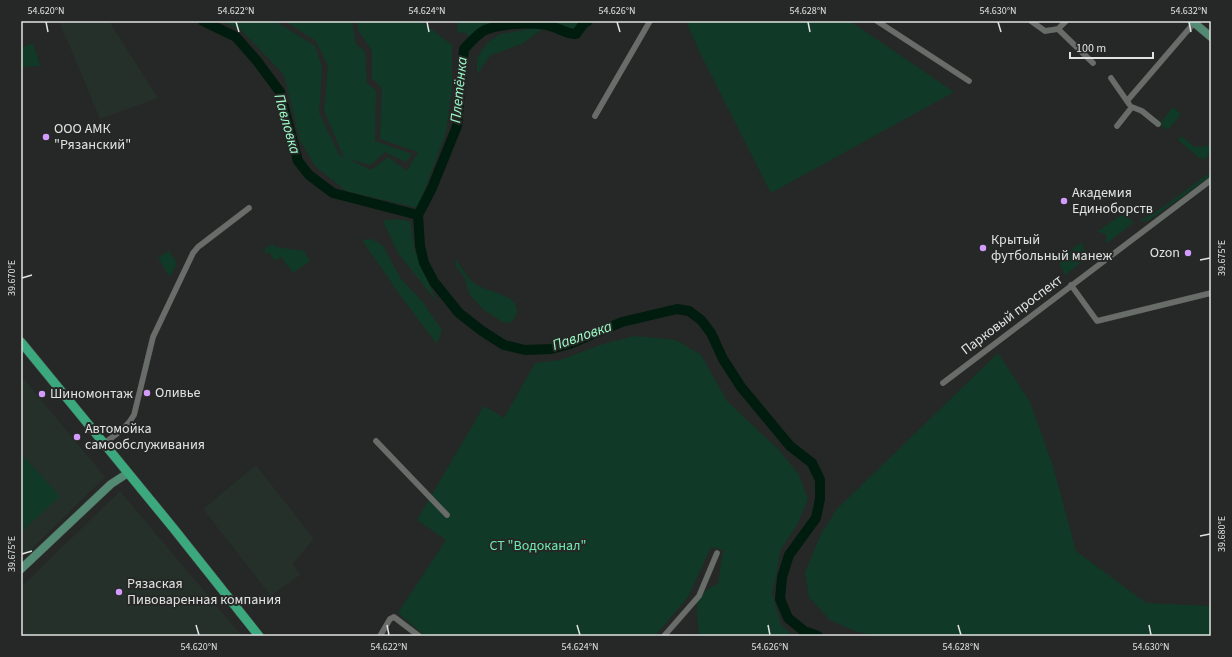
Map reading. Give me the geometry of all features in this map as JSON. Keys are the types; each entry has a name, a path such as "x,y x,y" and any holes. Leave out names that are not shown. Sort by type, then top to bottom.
{"main road":[{"path":"21,342 259,636"}],"street":[{"path":"595,116 650,21"},
{"path":"877,21 969,81"},
{"path":"1031,21 1045,31 1058,29 1066,21"},
{"path":"1127,101 1193,22 1211,37"},
{"path":"1058,29 1093,63"},
{"path":"1111,78 1132,107 1142,111 1158,124"},
{"path":"1117,126 1132,107"},
{"name":"Парковый проспект","path":"943,383 1211,180"},
{"path":"103,444 130,423 134,415 153,337 193,253 198,247 249,208"},
{"path":"1071,285 1096,321 1211,293"},
{"path":"376,441 447,515"},
{"path":"21,569 111,484 128,473"},
{"path":"664,636 699,596 717,553"},
{"path":"380,636 390,619 394,617 399,619 419,636"}],"shaded area":[{"path":"59,21 109,21 158,98 100,119"},
{"path":"24,379 105,477 21,559 21,381"},
{"path":"256,465 314,539 293,564 300,575 271,596 203,509"},
{"path":"120,491 242,636 21,636 21,587"}],"green space":[{"path":"222,21 275,21 315,46 322,67 319,113 340,156 344,158 324,111 328,66 316,41 285,21 352,21 356,44 365,52 367,84 376,90 375,141 412,154 406,162 385,152 371,165 348,159 371,170 388,157 407,171 418,152 380,139 382,88 372,78 372,51 358,30 357,21 421,21 452,45 452,89 446,132 418,208 346,191 315,166 300,140 284,75 242,31"},
{"path":"458,21 588,21 584,23 576,34 543,24 526,23 489,28 471,41 466,33 457,32"},
{"path":"686,21 850,21 954,92 771,193 699,51"},
{"path":"537,28 541,30 522,44 491,55 477,74 477,58 487,43 500,34"},
{"path":"33,43 40,66 21,67 21,48"},
{"path":"1172,108 1181,114 1169,129 1166,129 1161,125 1161,122"},
{"path":"1181,136 1195,147 1208,146 1211,142 1211,152 1205,159 1199,158 1178,140"},
{"path":"1211,172 1211,176 1148,221 1139,221 1156,212"},
{"path":"1124,215 1134,222 1106,244 1106,234 1097,232 1118,217"},
{"path":"395,219 410,221 415,252 437,302 398,253 383,221"},
{"path":"372,239 383,246 401,279 422,301 442,330 437,344 400,295 362,240"},
{"path":"1082,242 1084,250 1093,253 1065,275 1060,264 1065,255"},
{"path":"273,243 275,247 304,251 310,261 293,273 281,257 275,261 269,252 265,254 264,250"},
{"path":"169,251 177,263 170,277 158,258"},
{"path":"455,258 474,283 513,301 517,307 517,314 512,322 504,323 484,310 469,294 465,278 456,267"},
{"name":"СТ \"Водоканал\"","path":"635,336 676,340 701,355 727,401 780,451 799,475 808,499 797,525 781,549 772,594 781,625 794,636 699,636 697,606 703,594 718,584 723,550 711,547 688,597 655,636 425,636 398,613 446,540 417,520 484,406 504,418 535,363 560,360 603,344"},
{"path":"998,353 1030,402 1053,466 1076,551 1146,603 1209,606 1211,604 1211,636 877,636 857,632 830,620 809,597 805,573 821,534 837,509"},
{"path":"21,454 60,496 21,532"}],"waterway":[{"name":"Павловка","path":"203,21 236,37 257,61 280,92 298,161 309,175 333,193 418,215"},
{"name":"Павловка","path":"588,21 584,23 576,34 543,24 517,24 492,28 479,34 464,49 457,126 432,188 418,215 420,246 424,263 434,282 459,313 482,331 504,345 525,350 551,349 570,344 622,322 677,309 689,311 701,320 711,333 723,359 741,387 790,446 812,463 820,480 820,499 816,518 789,555 782,577 780,599 788,618 804,631 818,636"}],"place":[{"name":"ООО АМК \"Рязанский\"","path":"46,137"},
{"name":"Академия Единоборств","path":"1064,201"},
{"name":"Крытый футбольный манеж","path":"983,248"},
{"name":"Ozon","path":"1188,253"},
{"name":"Оливье","path":"147,393"},
{"name":"Шиномонтаж","path":"42,394"},
{"name":"Автомойка самообслуживания","path":"77,437"},
{"name":"Рязаская Пивоваренная компания","path":"119,592"}],"water label":[{"name":"Плетёнка","path":"459,90"}]}
